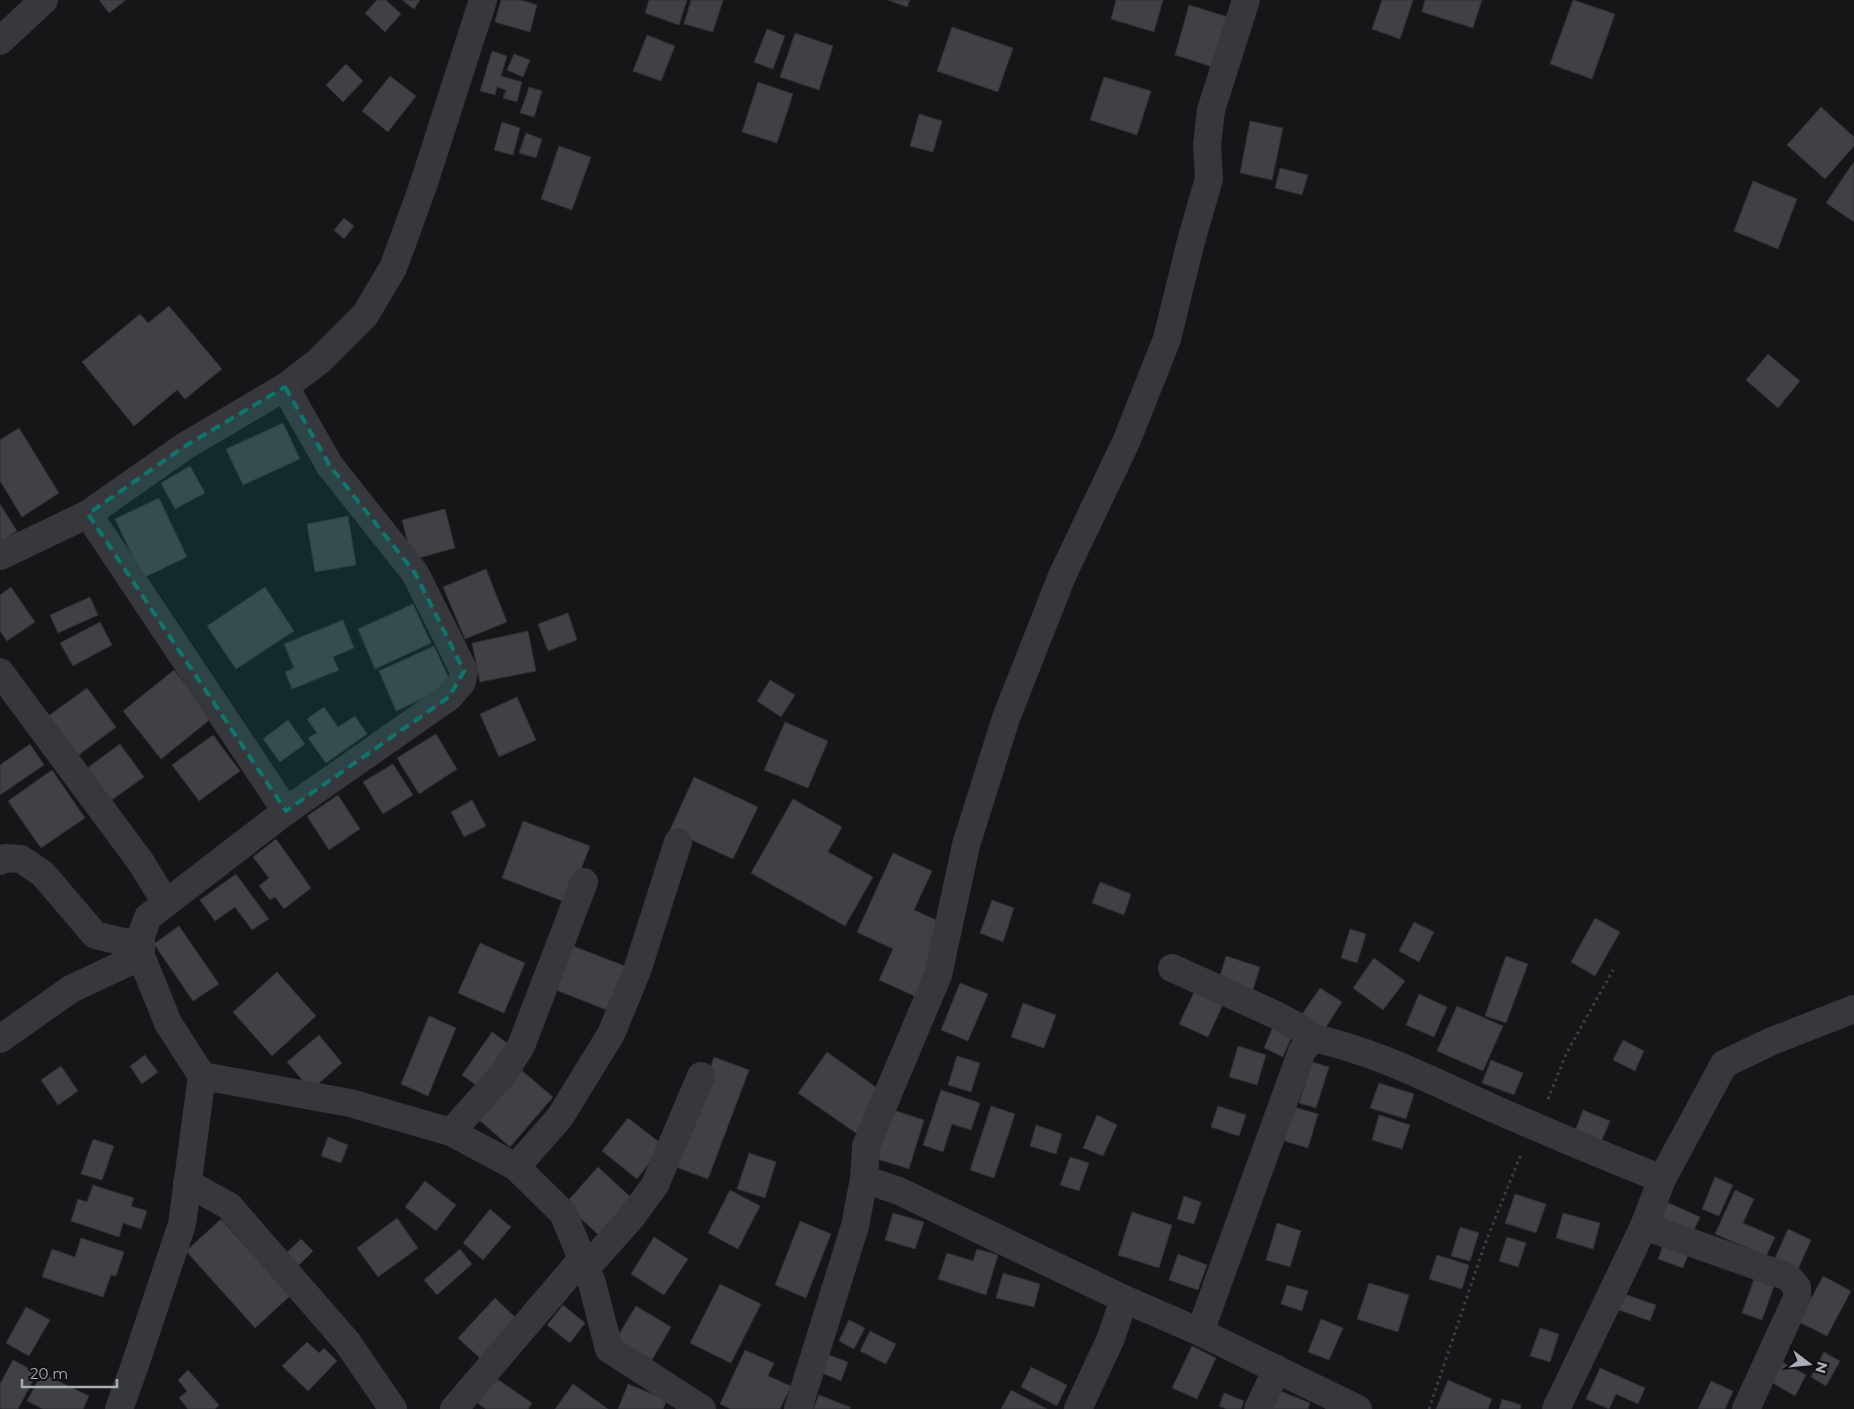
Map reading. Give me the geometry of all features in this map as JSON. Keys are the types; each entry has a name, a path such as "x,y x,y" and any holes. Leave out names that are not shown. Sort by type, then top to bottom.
{"street":[{"path":"0,40 44,0"},
{"path":"0,556 88,514 185,446 285,387 319,361 366,315 393,268 423,186 483,0"},
{"path":"798,1409 855,1226 864,1179 866,1146 938,975 966,845 1006,718 1062,576 1126,442 1168,340 1191,241 1209,179 1207,145 1211,110 1246,0"},
{"path":"119,1409 182,1224 202,1076 168,1023 141,951 141,936 148,917 286,811 449,697 462,682 464,671 415,573 330,466 285,387"},
{"path":"88,514 286,811"},
{"path":"0,672 140,861 166,902"},
{"path":"516,1167 560,1117 611,1034 637,971 678,842"},
{"path":"0,861 5,858 21,859 43,874 94,935 141,951"},
{"path":"451,1132 504,1073 521,1046 584,882"},
{"path":"0,1040 71,989 141,951"},
{"path":"1172,968 1276,1015 1304,1030 1313,1038 1391,1062 1536,1127 1662,1179"},
{"path":"1556,1409 1644,1226 1662,1179 1724,1064 1772,1041 1854,1009"},
{"path":"1200,1332 1302,1051 1313,1038"},
{"path":"202,1076 350,1103 451,1132 516,1167 563,1213 592,1283 609,1349 702,1409"},
{"path":"454,1409 584,1264 630,1219 655,1185 701,1076"},
{"path":"864,1179 899,1191 1124,1299 1200,1332 1358,1409"},
{"path":"187,1183 229,1206 347,1342 393,1409"},
{"path":"1644,1226 1788,1278 1797,1287 1797,1298 1746,1409"},
{"path":"1078,1409 1111,1338 1124,1299"},
{"path":"1258,1409 1277,1369"}],"path":[{"path":"1429,1409 1485,1244 1518,1158 1536,1127 1566,1054 1614,970"}],"highlighted area":[{"path":"285,387 330,466 415,573 464,671 449,697 286,811 88,514 185,446"}],"building":[{"path":"99,0 126,0 109,13"},
{"path":"377,0 386,0 401,14 385,32 365,13"},
{"path":"402,0 420,0 414,9"},
{"path":"501,0 521,0 537,5 530,32 495,22"},
{"path":"649,0 687,0 679,25 645,13"},
{"path":"691,0 723,0 713,32 684,24"},
{"path":"888,0 910,0 907,7"},
{"path":"1116,0 1163,0 1154,32 1111,19"},
{"path":"1382,0 1413,0 1400,39 1372,29"},
{"path":"1425,0 1482,0 1473,28 1422,12"},
{"path":"1573,0 1615,14 1592,79 1550,64"},
{"path":"1189,5 1228,17 1213,67 1175,55"},
{"path":"952,27 1013,48 998,92 937,71"},
{"path":"767,29 785,36 773,69 754,62"},
{"path":"795,33 833,46 819,90 780,77"},
{"path":"647,35 675,46 661,81 633,71"},
{"path":"492,51 507,56 501,76 522,82 517,102 503,98 506,90 497,87 495,95 480,91"},
{"path":"514,54 530,60 523,77 507,70"},
{"path":"346,64 363,81 343,102 326,85"},
{"path":"390,76 416,96 388,132 362,111"},
{"path":"1104,77 1151,91 1137,135 1090,120"},
{"path":"758,82 793,94 777,143 742,132"},
{"path":"529,87 542,91 534,117 520,113"},
{"path":"1821,107 1854,137 1854,146 1825,179 1787,145"},
{"path":"919,114 942,121 933,152 910,146"},
{"path":"1250,121 1283,128 1272,180 1240,173"},
{"path":"502,122 520,128 513,155 494,150"},
{"path":"526,133 542,139 536,158 519,153"},
{"path":"559,146 591,157 572,210 541,199"},
{"path":"1854,163 1854,222 1826,203"},
{"path":"1280,168 1308,175 1302,195 1275,188"},
{"path":"1753,181 1797,199 1778,249 1734,231"},
{"path":"344,218 354,226 344,239 334,230"},
{"path":"169,306 222,369 185,399 177,390 134,426 82,362 140,314 148,323"},
{"path":"1768,354 1800,381 1778,408 1746,380"},
{"path":"283,423 300,459 243,485 226,449"},
{"path":"19,428 59,493 22,517 0,481 0,440"},
{"path":"190,466 205,493 175,509 161,483"},
{"path":"159,498 187,557 143,578 115,519"},
{"path":"0,504 17,531 0,542"},
{"path":"445,509 455,548 412,560 402,520"},
{"path":"348,516 356,565 315,572 307,524"},
{"path":"486,569 507,622 465,639 443,587"},
{"path":"11,587 35,622 7,641 0,631 0,595"},
{"path":"265,587 294,631 236,669 207,626"},
{"path":"90,597 98,615 58,633 50,615"},
{"path":"413,604 431,643 375,669 358,629"},
{"path":"568,613 577,640 548,651 538,624"},
{"path":"343,620 354,648 333,657 339,670 292,689 285,672 294,668 284,644"},
{"path":"100,622 112,645 73,666 60,643"},
{"path":"528,631 536,671 480,682 472,643"},
{"path":"434,646 452,685 396,711 379,671"},
{"path":"174,670 212,718 161,759 123,711"},
{"path":"770,680 795,695 781,717 757,701"},
{"path":"87,688 116,727 76,757 47,717"},
{"path":"517,697 536,740 499,757 480,714"},
{"path":"324,707 338,727 355,716 367,734 326,763 308,738 317,733 307,719"},
{"path":"288,720 305,744 280,762 263,739"},
{"path":"785,722 828,741 808,788 764,770"},
{"path":"436,734 457,769 419,794 397,758"},
{"path":"213,735 240,771 199,801 172,765"},
{"path":"30,744 44,765 0,795 0,765"},
{"path":"120,744 144,777 106,804 83,771"},
{"path":"393,764 413,795 383,814 363,782"},
{"path":"52,770 85,818 41,848 8,801"},
{"path":"694,777 758,807 733,859 670,830"},
{"path":"338,795 360,829 329,850 307,816"},
{"path":"793,799 842,827 828,852 873,877 845,926 751,873"},
{"path":"472,800 486,826 464,837 451,812"},
{"path":"523,821 590,846 568,903 502,878"},
{"path":"276,839 311,888 284,909 275,897 270,900 259,886 269,878 253,857"},
{"path":"893,853 932,871 914,910 945,924 919,998 879,980 893,949 857,932"},
{"path":"236,874 269,919 252,930 235,907 215,921 200,900"},
{"path":"1100,882 1131,894 1124,915 1092,903"},
{"path":"992,900 1014,908 1003,942 980,933"},
{"path":"1595,918 1620,932 1595,976 1571,962"},
{"path":"1414,922 1434,932 1419,962 1399,951"},
{"path":"179,926 219,984 193,1001 154,944"},
{"path":"1350,929 1366,934 1357,963 1341,958"},
{"path":"480,943 525,963 504,1013 458,993"},
{"path":"570,945 625,966 607,1010 553,989"},
{"path":"1226,956 1260,967 1251,996 1217,986"},
{"path":"1506,956 1528,964 1506,1023 1485,1016"},
{"path":"1374,958 1405,981 1383,1010 1353,988"},
{"path":"277,972 316,1016 272,1056 233,1012"},
{"path":"960,983 988,994 968,1041 941,1030"},
{"path":"1198,984 1226,998 1208,1037 1179,1024"},
{"path":"1320,988 1342,1002 1321,1035 1298,1020"},
{"path":"1419,994 1447,1007 1434,1037 1406,1025"},
{"path":"1023,1003 1056,1015 1044,1048 1011,1037"},
{"path":"1457,1006 1503,1026 1483,1071 1437,1051"},
{"path":"429,1016 456,1028 428,1096 401,1084"},
{"path":"1275,1022 1294,1031 1283,1057 1264,1048"},
{"path":"492,1032 514,1048 484,1091 462,1075"},
{"path":"319,1035 342,1063 311,1090 287,1062"},
{"path":"1623,1040 1644,1051 1635,1071 1613,1060"},
{"path":"1238,1046 1266,1055 1257,1085 1229,1077"},
{"path":"827,1052 884,1093 856,1133 798,1093"},
{"path":"145,1055 158,1072 142,1084 130,1066"},
{"path":"957,1056 980,1063 971,1092 948,1085"},
{"path":"714,1057 749,1070 708,1179 673,1166"},
{"path":"1491,1060 1523,1073 1514,1095 1482,1083"},
{"path":"1312,1062 1329,1067 1316,1108 1299,1103"},
{"path":"61,1066 78,1091 58,1105 41,1080"},
{"path":"520,1069 553,1097 510,1147 477,1118"},
{"path":"1379,1083 1414,1094 1406,1119 1370,1108"},
{"path":"941,1090 980,1103 971,1130 952,1124 943,1152 923,1145"},
{"path":"1287,1105 1318,1114 1308,1148 1278,1139"},
{"path":"991,1106 1015,1114 994,1178 970,1170"},
{"path":"1218,1106 1246,1115 1239,1136 1211,1127"},
{"path":"887,1108 924,1120 909,1169 871,1157"},
{"path":"1583,1110 1610,1121 1601,1142 1575,1131"},
{"path":"1097,1115 1117,1125 1103,1156 1083,1148"},
{"path":"1379,1115 1410,1125 1402,1149 1372,1140"},
{"path":"628,1118 663,1145 637,1179 602,1151"},
{"path":"1036,1125 1062,1134 1056,1154 1030,1146"},
{"path":"328,1137 348,1145 341,1163 321,1156"},
{"path":"93,1139 114,1146 102,1180 81,1174"},
{"path":"749,1153 776,1162 765,1198 737,1189"},
{"path":"1070,1157 1089,1163 1079,1191 1060,1185"},
{"path":"598,1167 636,1202 603,1239 565,1204"},
{"path":"1715,1177 1733,1185 1719,1216 1702,1209"},
{"path":"425,1181 456,1205 436,1231 405,1207"},
{"path":"93,1185 134,1198 131,1206 147,1211 141,1229 123,1223 119,1237 71,1221 78,1199 87,1202"},
{"path":"730,1190 760,1206 738,1249 708,1233"},
{"path":"1735,1190 1754,1199 1743,1223 1775,1237 1766,1256 1715,1234"},
{"path":"1515,1194 1546,1204 1536,1233 1505,1223"},
{"path":"1184,1196 1201,1202 1194,1224 1177,1219"},
{"path":"1662,1200 1700,1217 1690,1238 1653,1221"},
{"path":"490,1209 511,1227 483,1260 463,1243"},
{"path":"1132,1212 1172,1225 1159,1268 1118,1255"},
{"path":"893,1213 924,1222 915,1249 885,1240"},
{"path":"1563,1213 1600,1223 1593,1249 1556,1238"},
{"path":"397,1218 418,1248 378,1277 357,1248"},
{"path":"221,1219 290,1296 255,1328 186,1251"},
{"path":"800,1221 831,1234 806,1298 775,1285"},
{"path":"1277,1223 1301,1231 1290,1267 1266,1260"},
{"path":"1460,1227 1479,1233 1470,1261 1451,1256"},
{"path":"1788,1229 1811,1240 1795,1276 1772,1265"},
{"path":"654,1237 688,1259 664,1295 631,1274"},
{"path":"1507,1237 1526,1243 1518,1267 1499,1261"},
{"path":"81,1238 124,1252 116,1276 111,1275 103,1297 42,1277 52,1249 75,1257"},
{"path":"301,1239 313,1251 293,1271 280,1259"},
{"path":"1663,1245 1688,1255 1683,1268 1658,1259"},
{"path":"460,1249 472,1264 437,1295 424,1280"},
{"path":"977,1249 998,1255 986,1295 938,1279 947,1253 973,1261"},
{"path":"1178,1254 1207,1265 1198,1290 1169,1280"},
{"path":"1437,1255 1469,1265 1462,1289 1429,1279"},
{"path":"1003,1273 1040,1284 1034,1307 996,1298"},
{"path":"1823,1276 1851,1291 1827,1336 1799,1322"},
{"path":"1754,1279 1774,1286 1762,1320 1742,1313"},
{"path":"1369,1283 1409,1295 1398,1332 1357,1319"},
{"path":"720,1284 761,1304 731,1363 690,1343"},
{"path":"1287,1285 1308,1291 1302,1311 1281,1304"},
{"path":"1624,1294 1656,1305 1650,1321 1619,1310"},
{"path":"495,1298 518,1320 482,1360 458,1338"},
{"path":"563,1305 585,1323 570,1343 547,1325"},
{"path":"636,1306 671,1327 652,1360 616,1339"},
{"path":"26,1307 50,1320 29,1356 6,1343"},
{"path":"1321,1319 1343,1328 1329,1360 1308,1352"},
{"path":"849,1320 865,1328 854,1349 839,1341"},
{"path":"1540,1328 1559,1334 1550,1362 1530,1356"},
{"path":"870,1331 896,1344 886,1364 860,1351"},
{"path":"307,1342 319,1353 324,1348 337,1361 308,1391 282,1366"},
{"path":"1192,1346 1216,1358 1197,1399 1172,1388"},
{"path":"745,1350 774,1363 768,1376 791,1386 780,1409 731,1409 720,1404"},
{"path":"1824,1352 1840,1361 1826,1386 1811,1377"},
{"path":"829,1355 848,1362 841,1381 822,1373"},
{"path":"13,1360 37,1373 18,1409 2,1409 0,1408 0,1384"},
{"path":"1782,1362 1806,1375 1795,1396 1771,1382"},
{"path":"1031,1367 1067,1385 1057,1406 1021,1387"},
{"path":"1600,1368 1645,1388 1638,1404 1616,1394 1609,1409 1586,1399"},
{"path":"188,1370 219,1405 215,1409 188,1409 179,1398 187,1391 178,1380"},
{"path":"42,1373 89,1396 83,1409 43,1409 27,1401"},
{"path":"490,1374 532,1403 528,1409 486,1409 472,1399"},
{"path":"1448,1380 1492,1399 1488,1409 1436,1409"},
{"path":"1711,1381 1733,1391 1725,1409 1698,1409"},
{"path":"573,1384 608,1409 555,1409"},
{"path":"628,1384 667,1400 663,1409 618,1409"},
{"path":"1275,1389 1310,1403 1308,1409 1268,1409"},
{"path":"1011,1390 1047,1409 1001,1409"},
{"path":"1224,1393 1244,1401 1241,1409 1227,1409 1219,1406"},
{"path":"819,1395 850,1407 850,1409 813,1409"},
{"path":"1502,1399 1521,1405 1520,1409 1499,1409"}]}
